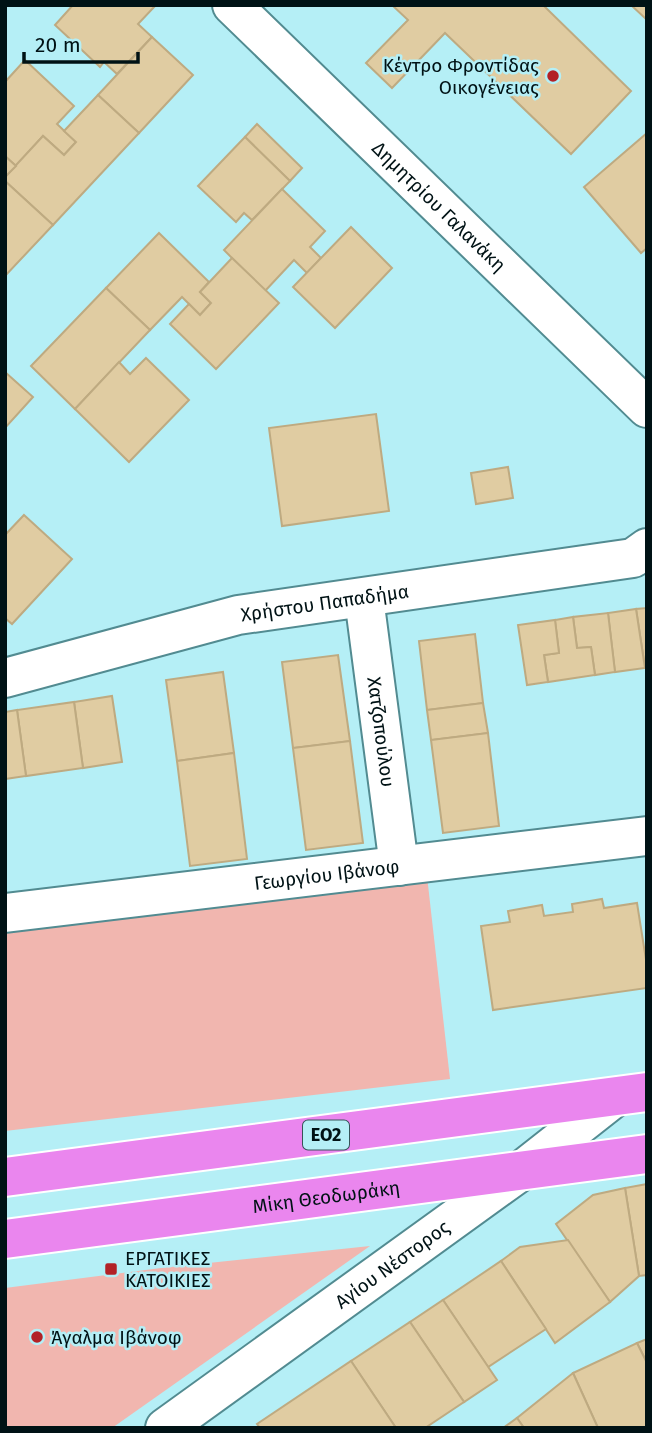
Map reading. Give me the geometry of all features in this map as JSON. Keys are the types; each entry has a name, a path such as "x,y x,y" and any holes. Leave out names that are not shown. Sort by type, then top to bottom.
{"highway":[{"name":"ΕΟ2","path":"5,1177 631,1094"},
{"name":"Μίκη Θεοδωράκη","path":"5,1239 647,1154"}],"street":[{"name":"Δημητρίου Γαλανάκη","path":"232,5 647,408"},
{"name":"Χρήστου Παπαδήμα","path":"5,678 238,615 632,558 647,548"},
{"name":"Χατζοπούλου","path":"364,597 399,866"},
{"name":"Γεωργίου Ιβάνοφ","path":"5,913 647,836"},
{"name":"Αγίου Νέστορος","path":"165,1428 631,1094"}],"shaded area":[{"path":"427,876 450,1079 5,1131 5,928"},
{"path":"370,1246 112,1428 5,1428 5,1288"}],"building":[{"path":"73,5 156,5 138,24 152,37 117,74 104,62 100,67 55,25"},
{"name":"Κέντρο Φροντίδας Οικογένειας","path":"392,5 543,5 631,91 571,154 445,33 392,88 366,63 408,20"},
{"path":"631,5 647,5 647,20"},
{"path":"152,37 193,75 139,133 98,95"},
{"path":"25,60 74,106 57,124 76,142 64,155 43,136 16,166 5,156 5,82"},
{"path":"98,95 139,133 53,225 5,181 5,177 43,136 64,155 76,142 64,131"},
{"path":"257,124 302,168 290,181 245,137"},
{"path":"647,133 647,248 641,253 584,187"},
{"path":"245,137 290,181 252,220 244,213 236,222 198,186"},
{"path":"5,156 16,166 5,177"},
{"path":"5,181 53,225 5,276"},
{"path":"282,189 325,231 310,247 321,258 307,273 294,260 265,291 224,250"},
{"path":"351,227 392,268 335,328 293,287"},
{"path":"159,233 209,282 200,292 211,303 200,315 182,297 150,330 106,288"},
{"path":"232,258 279,303 216,369 170,324 189,304 200,315 211,303 200,292"},
{"path":"106,288 150,330 75,409 31,366"},
{"path":"146,358 189,400 129,462 75,409 119,362 130,374"},
{"path":"5,372 33,397 5,428"},
{"path":"376,414 389,511 282,526 269,428"},
{"path":"508,467 513,498 476,504 471,473"},
{"path":"24,515 72,559 12,624 5,618 5,535"},
{"path":"647,608 647,668 645,668 636,609"},
{"path":"636,609 645,668 615,672 608,613"},
{"path":"608,613 615,672 595,675 591,647 577,648 573,617"},
{"path":"573,617 577,648 591,647 595,675 548,682 544,655 559,653 555,620"},
{"path":"555,620 559,653 544,655 548,682 527,685 518,625"},
{"path":"475,634 483,703 427,710 419,641"},
{"path":"338,655 350,741 293,748 282,662"},
{"path":"223,672 234,753 177,761 166,680"},
{"path":"112,696 122,762 83,768 74,702"},
{"path":"74,702 83,768 26,776 17,710"},
{"path":"483,703 488,733 431,740 427,710"},
{"path":"17,710 26,776 5,779 5,712"},
{"path":"488,733 499,826 443,833 431,740"},
{"path":"350,741 363,843 306,850 293,748"},
{"path":"234,753 247,859 190,866 177,761"},
{"path":"602,899 604,908 637,903 647,966 647,988 493,1010 481,926 510,922 508,911 542,905 544,916 573,912 572,904"},
{"path":"647,1184 647,1275 639,1276 625,1188"},
{"path":"625,1188 639,1276 610,1302 556,1224 593,1195"},
{"path":"568,1240 610,1302 555,1343 501,1261 520,1247"},
{"path":"501,1261 546,1329 488,1367 443,1300"},
{"path":"443,1300 497,1380 464,1402 410,1322"},
{"path":"410,1322 464,1402 425,1428 396,1428 351,1361"},
{"path":"647,1339 647,1363 637,1343"},
{"path":"637,1343 647,1363 647,1428 598,1428 573,1373"},
{"path":"351,1361 396,1428 260,1428 257,1424"},
{"path":"573,1373 598,1428 524,1428 517,1418"},
{"path":"517,1418 524,1428 503,1428"}],"place":[{"name":"Κέντρο Φροντίδας Οικογένειας","path":"553,76"},
{"name":"ΕΡΓΑΤΙΚΕΣ ΚΑΤΟΙΚΙΕΣ","path":"111,1269"},
{"name":"Άγαλμα Ιβάνοφ","path":"37,1337"}]}
